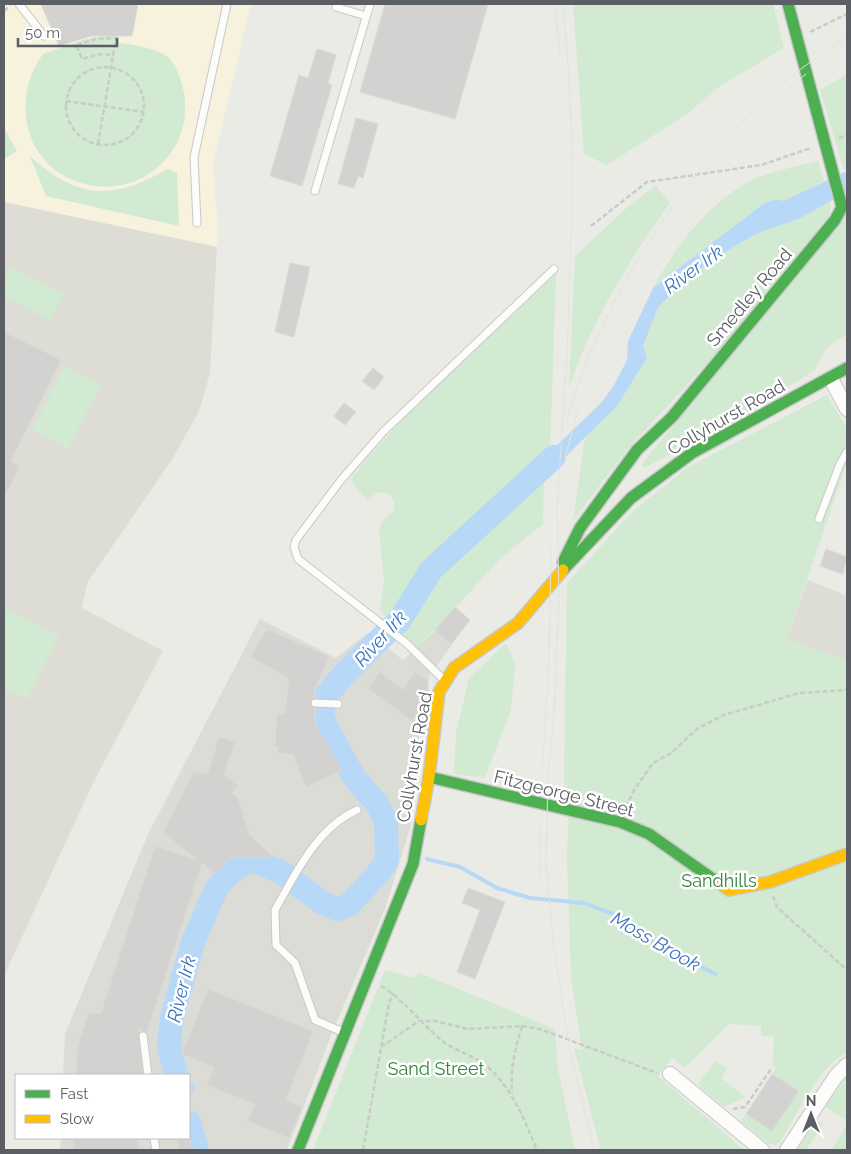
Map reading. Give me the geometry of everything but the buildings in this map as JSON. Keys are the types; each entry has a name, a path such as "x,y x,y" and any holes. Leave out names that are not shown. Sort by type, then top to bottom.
{"street":[{"name":"Smedley Road","path":"557,576 580,528 637,450 672,417 835,220 842,208 788,4"},
{"name":"Collyhurst Road","path":"298,1150 413,864 430,777 439,692 454,668 518,623 557,576 632,498 685,458 831,379 847,368"},
{"path":"831,379 847,409"},
{"name":"Fitzgeorge Street","path":"430,777 620,822 649,834 729,890 737,891 768,882 847,854"},
{"path":"787,1150 836,1076 847,1065"},
{"path":"667,1075 686,1088 762,1150"},
{"path":"686,1088 695,1077"}],"lane":[{"path":"19,4 44,36"},
{"path":"197,224 194,157 227,4"},
{"path":"315,191 370,4"},
{"path":"336,7 366,16"},
{"path":"446,682 406,643 298,558 294,547 296,540 341,480 383,432 554,268"},
{"path":"819,520 840,464 847,452"},
{"path":"315,703 338,704"},
{"path":"346,1033 315,1020 295,963 276,945 274,917 284,894 304,859 330,828 342,817 357,810"},
{"path":"143,1036 148,1074"}],"path":[{"path":"4,11 13,4"},
{"path":"797,38 847,14"},
{"path":"98,144 112,68 114,55 116,38 96,39 76,45 82,59 100,54 114,55"},
{"path":"99,68 112,68 124,72 134,81 140,92 143,112 137,128 128,138 116,143 98,144 79,136 71,126 67,114 66,101 77,79 87,72 99,68"},
{"path":"66,101 143,112"},
{"path":"591,226 647,182 760,165 823,142"},
{"path":"620,822 634,790 653,763 671,753 698,728 724,715 799,693 847,690"},
{"path":"777,906 847,970"},
{"path":"369,976 393,993 419,1021 447,1045 489,1068 512,1094 537,1150"},
{"path":"363,1150 381,1047 393,993"},
{"path":"381,1047 419,1021 435,1021 468,1029 522,1026 540,1029 667,1075"},
{"path":"512,1094 511,1074 513,1058 522,1026"},
{"path":"729,1113 732,1109 745,1107 758,1092 771,1069"}],"shaded area":[{"path":"4,4 251,4 213,164 218,231 217,247 4,202"},
{"path":"4,202 217,247 210,373 199,411 173,458 87,583 82,608 163,651 94,781 4,976"},
{"path":"808,580 847,596 847,661 787,639"},
{"path":"455,607 470,620 430,675 420,726 410,828 385,909 334,1028 287,1150 60,1150 61,1139 190,1139 190,1074 63,1074 65,1034 148,834 260,619 336,658 368,633 403,660 432,634"}],"green space":[{"path":"573,4 773,4 784,48 720,86 687,114 607,165 584,154"},
{"path":"119,36 119,43 147,48 169,58 179,75 185,103 183,126 175,147 161,164 144,177 123,185 99,187 68,178 49,165 39,153 32,140 28,129 25,107 28,85 43,54 86,39"},
{"path":"847,74 847,169 844,170 820,90"},
{"path":"4,128 17,151 4,159"},
{"path":"30,156 64,181 96,191 129,187 168,169 177,173 179,226 46,196"},
{"path":"818,161 824,181 783,201 763,204 653,288 683,242 721,200 736,189 759,177"},
{"path":"656,185 670,203 612,292 587,341 569,389 575,256 630,205"},
{"path":"830,202 831,207 828,217 709,361 625,452 573,521 585,437 617,406 647,358 643,346 658,307 685,281 713,259 756,234"},
{"path":"847,213 847,334 826,348 815,370 722,427 644,468 641,465"},
{"path":"10,267 64,294 50,321 4,297 4,280"},
{"path":"556,274 550,451 428,565 390,623 380,610 384,582 379,529 383,520 393,512 395,504 389,494 377,492 368,500 358,491 351,479 367,458 409,413"},
{"path":"64,366 101,385 68,449 32,430"},
{"name":"Sandhills","path":"827,395 847,429 847,462 787,639 847,661 847,1053 837,1058 818,1079 781,1141 776,1145 769,1144 741,1121 746,1114 772,1131 799,1091 772,1074 776,1068 773,1065 774,1037 761,1035 761,1026 729,1024 685,1068 672,1058 658,1076 744,1150 601,1150 574,1048 582,1050 571,978 567,858 569,803 564,782 567,583 632,512 688,467"},
{"path":"544,478 543,524 501,558 417,647 398,632 437,574 505,508"},
{"path":"4,608 59,636 27,700 4,688"},
{"path":"506,643 515,665 511,710 485,778 454,774 456,733 469,678"},
{"name":"Sand Street","path":"385,970 413,978 420,973 555,1029 558,1070 575,1150 313,1150"},
{"path":"716,1061 727,1068 721,1078 745,1097 725,1107 699,1087 700,1081"},
{"path":"847,1076 846,1120 827,1108 826,1105"},
{"path":"817,1119 823,1125 806,1150 798,1149"},
{"path":"847,1125 847,1150 831,1150"}],"water":[{"path":"847,171 847,192 800,218 756,234 713,259 685,281 658,307 643,346 647,358 617,406 544,478 529,487 529,472 600,404 613,387 627,360 628,341 653,288 763,204 776,199 783,201"}],"waterway":[{"name":"River Irk","path":"176,1074 169,1046 172,1017 193,942 216,889 228,874 246,862 257,862 281,872 324,904 338,909 349,905 380,871 387,860 386,822 378,805 353,776 325,724 322,712 326,696 345,673 400,620 431,570 554,457"},
{"name":"Moss Brook","path":"427,859 460,867 497,888 530,898 584,903 626,919 654,943 715,974"},
{"name":"Moss Brook","path":"190,1092 193,1086"},
{"name":"River Irk","path":"190,1126 197,1150"}],"tram line":[{"path":"555,4 560,55"},
{"path":"563,4 573,168 567,355 557,508 559,598 554,717 548,775 546,862 553,942 569,1046 594,1150"},
{"path":"567,420 585,366 609,312 639,257 674,204 713,154 756,109 801,69 847,37"},
{"path":"779,96 806,74"},
{"path":"565,458 578,410"},
{"path":"542,770 549,664 551,547"},
{"path":"539,825 541,882"}],"traffic: fast":[{"path":"563,562 580,528 637,450 672,417 835,220 842,207 788,4"},
{"path":"563,570 631,498 692,453 847,368"},
{"path":"429,777 620,822 649,834 720,884"},
{"path":"298,1150 413,864 421,820"}],"traffic: slow":[{"path":"421,820 429,777 439,692 454,668 518,623 563,570"},
{"path":"720,884 729,890 770,882 847,854"}]}
